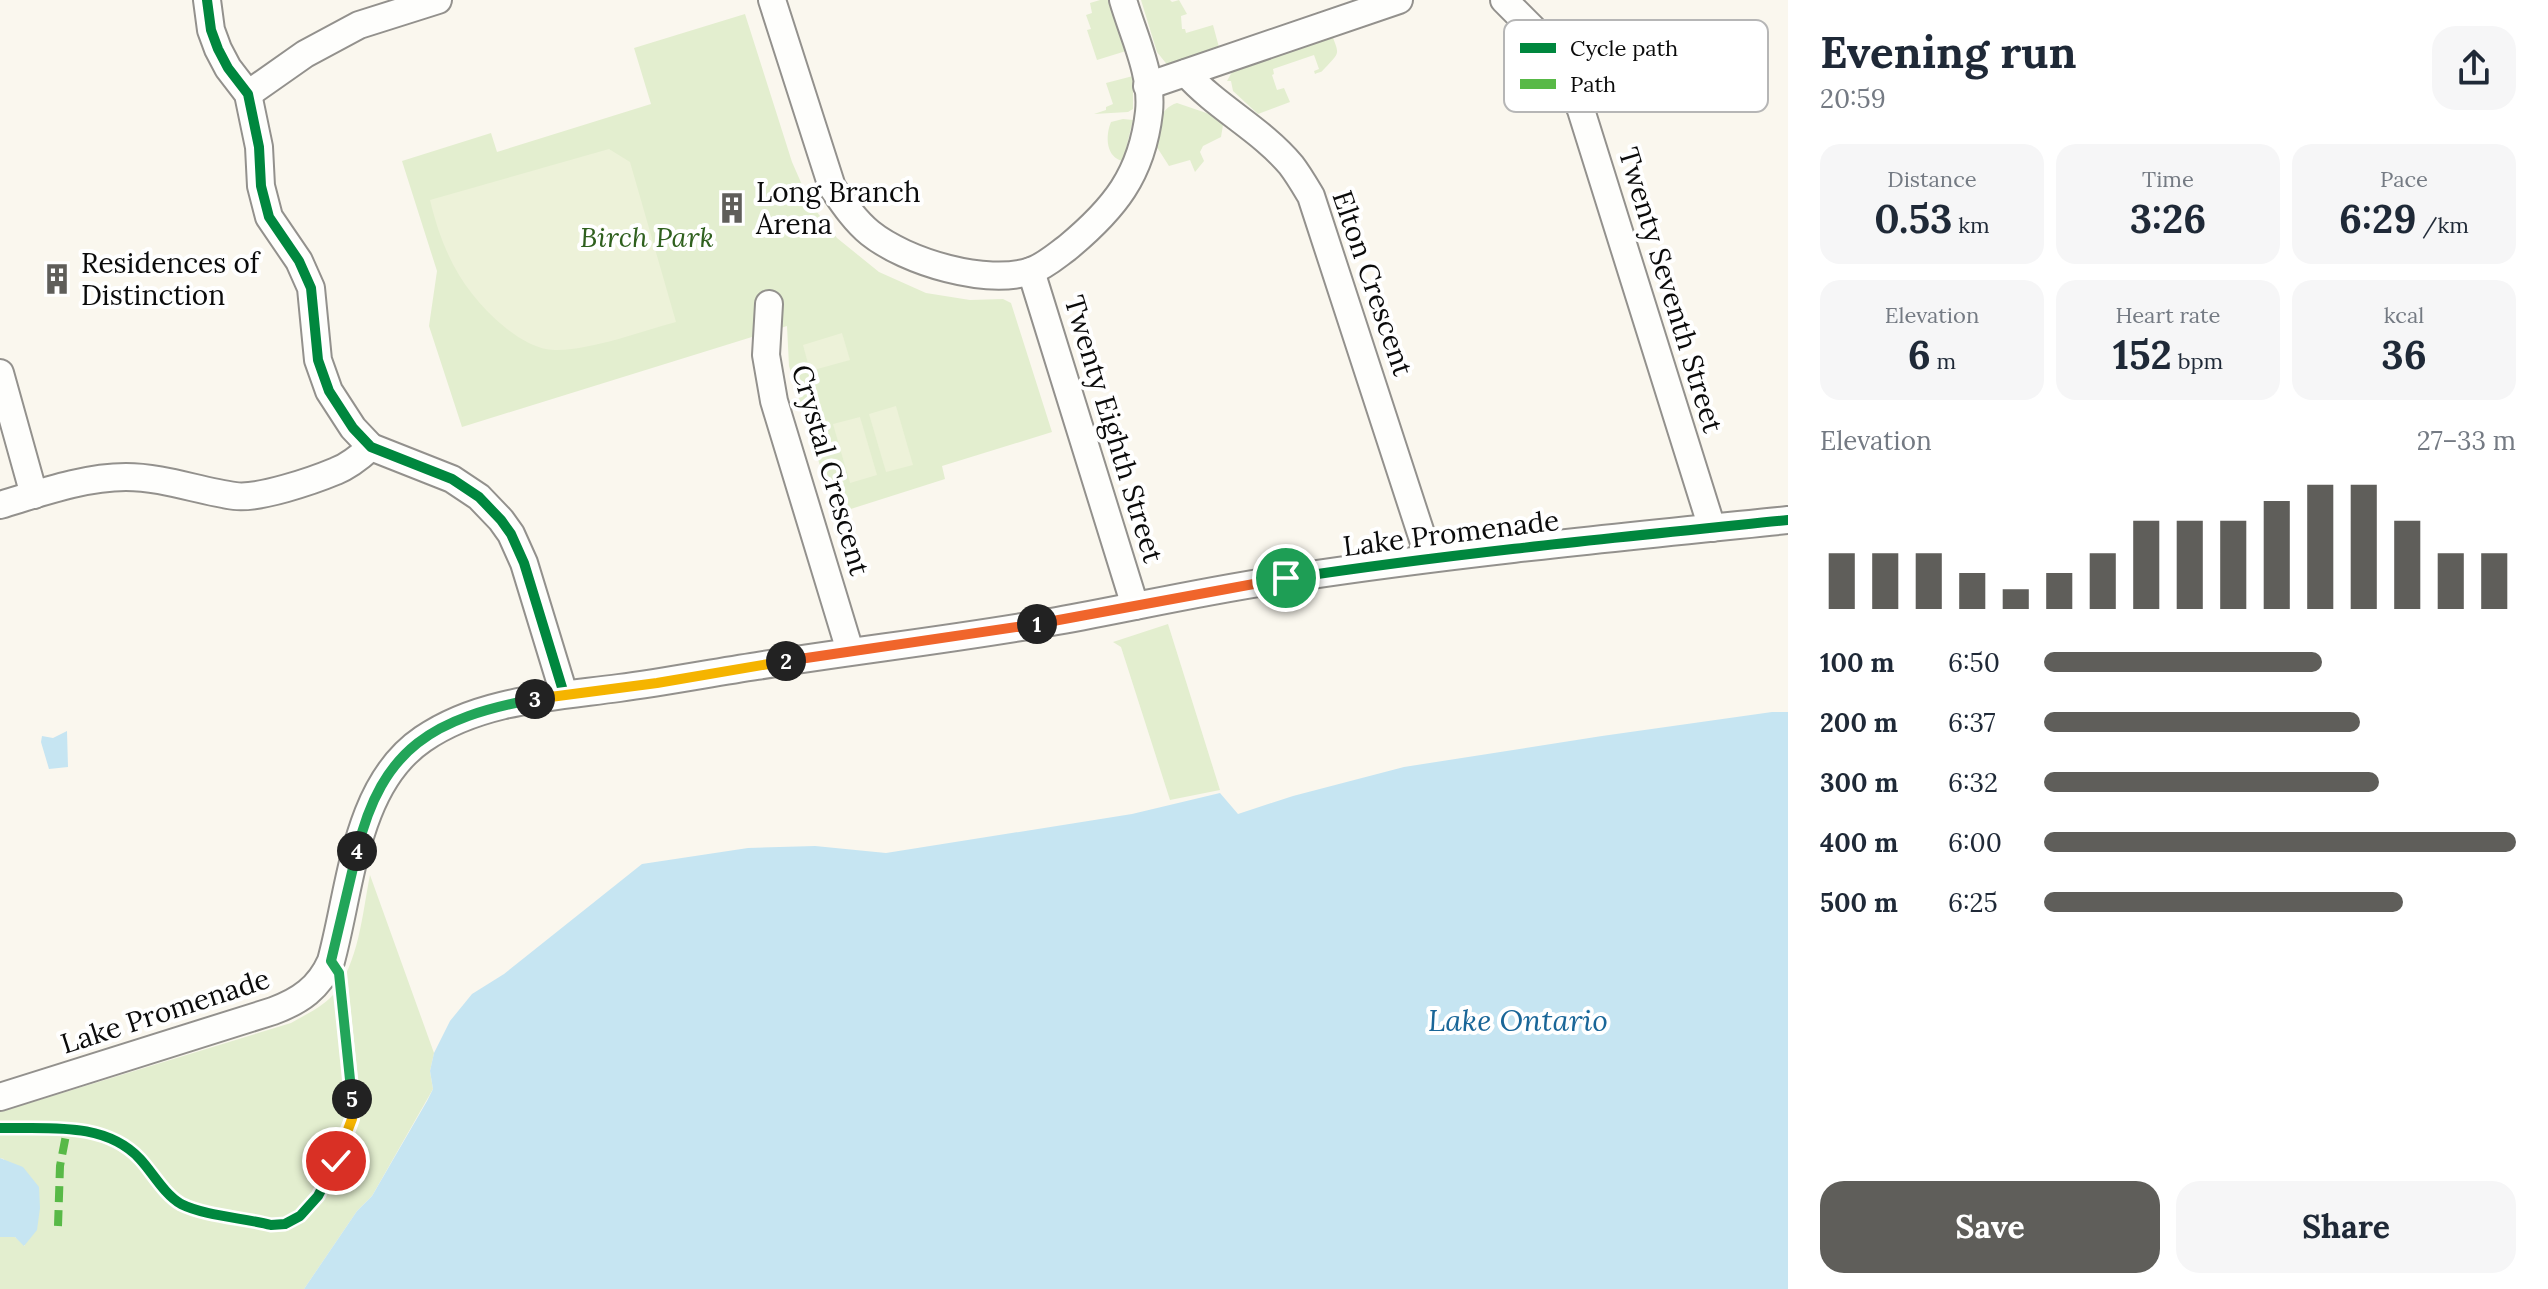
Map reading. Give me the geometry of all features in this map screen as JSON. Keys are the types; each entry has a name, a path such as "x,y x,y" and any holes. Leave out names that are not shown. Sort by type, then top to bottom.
{"street":[{"path":"207,0 211,30 218,49 248,94 259,147 264,202 269,217 299,261 311,288 322,376 353,428 371,447 452,479 479,497 501,520 524,563 564,694"},
{"path":"248,94 305,54 359,25 438,0"},
{"path":"772,0 832,187 847,208 869,232 909,255 940,268 1010,275 1031,271 1052,260 1089,230 1118,200 1131,174 1142,144 1149,110 1143,63 1123,0"},
{"path":"1147,86 1399,0"},
{"name":"Twenty Seventh Street","path":"1504,0 1524,20"},
{"name":"Elton Crescent","path":"1186,73 1201,90 1243,121 1290,164 1311,196 1429,558"},
{"name":"Twenty Seventh Street","path":"1582,112 1712,528"},
{"name":"Twenty Eighth Street","path":"1031,271 1135,606"},
{"name":"Crystal Crescent","path":"769,304 766,355 774,401 850,651"},
{"path":"0,373 34,495"},
{"path":"0,505 88,482 126,477 254,496 336,471 357,460 371,447"},
{"name":"Lake Promenade","path":"0,1097 273,1011 307,995 321,980 331,961 368,811 377,790 410,748 462,717 483,710 564,694 657,683 1053,622 1286,578 1429,558 1788,520"}],"green space":[{"path":"1110,0 1126,51 1097,60 1087,30 1091,29 1086,15 1092,13 1090,3"},
{"path":"1141,0 1179,0 1187,14 1181,16 1182,29 1186,33 1213,25 1220,51 1169,67 1157,52"},
{"name":"Birch Park","path":"745,14 792,162 810,203 837,238 879,272 926,293 970,300 1003,299 1011,303 1052,432 942,466 945,479 835,514 789,366 787,326 462,427 429,326 437,271 402,161 491,133 497,152 651,104 634,48"},
{"path":"1332,35 1337,52 1322,72 1315,74 1314,71 1319,69 1314,55 1273,69 1277,90 1284,88 1290,102 1258,114 1233,91 1231,81 1227,81 1239,67"},
{"path":"1133,76 1133,109 1094,114 1113,104 1106,83"},
{"path":"1177,103 1224,119 1221,137 1203,146 1200,152 1204,161 1195,172 1190,160 1169,166 1153,141 1163,113"},
{"path":"1133,120 1123,161 1110,151 1108,134 1111,122"},
{"path":"609,149 630,162 676,322 587,347 550,350 537,346 507,329 467,287 448,255 430,200"},
{"path":"842,333 850,360 810,371 803,345"},
{"path":"896,406 913,465 886,472 869,414"},
{"path":"860,417 877,475 850,483 833,424"},
{"path":"1168,624 1220,790 1170,800 1121,647 1113,642"},
{"path":"370,875 434,1053 430,1071 433,1089 372,1196 357,1211 304,1289 0,1289 0,1237 15,1237 25,1246 4,1159 0,1158 0,1112 291,1023 319,1007 333,995 349,968"}],"water":[{"name":"Lake Ontario","path":"1788,712 1788,1289 304,1289 357,1211 372,1196 427,1101 433,1089 430,1071 434,1053 450,1021 472,994 504,974 642,864 748,848 815,846 886,853 1132,814 1220,793 1238,814 1404,767"},
{"path":"67,731 68,767 49,769 42,736 53,738"},
{"path":"0,1158 23,1167 39,1187 37,1230 24,1246 15,1237 0,1237"}],"marked path":[{"path":"58,1226 60,1166 67,1130"}],"cycle path":[{"path":"207,0 211,30 218,49 248,94 259,147 261,186 269,217 299,261 311,288 318,360 329,391 353,428 371,447 452,479 479,497 501,520 524,563 564,694"},
{"path":"0,1128 56,1128 110,1138 140,1159 175,1200 202,1211 271,1225 285,1224 300,1216 318,1196 352,1119 339,973 331,961 351,871 369,810 400,759 423,739 468,716 517,702 1019,627 1291,578 1477,553 1788,520"}],"place":[{"name":"Long Branch Arena","path":"732,208"},
{"name":"Residences of Distinction","path":"57,279"}],"route":[{"path":"336,1161 352,1119 339,973 331,961 361,833 372,801 391,770 410,748 424,738 462,717 519,702 1053,622 1286,578"}]}
